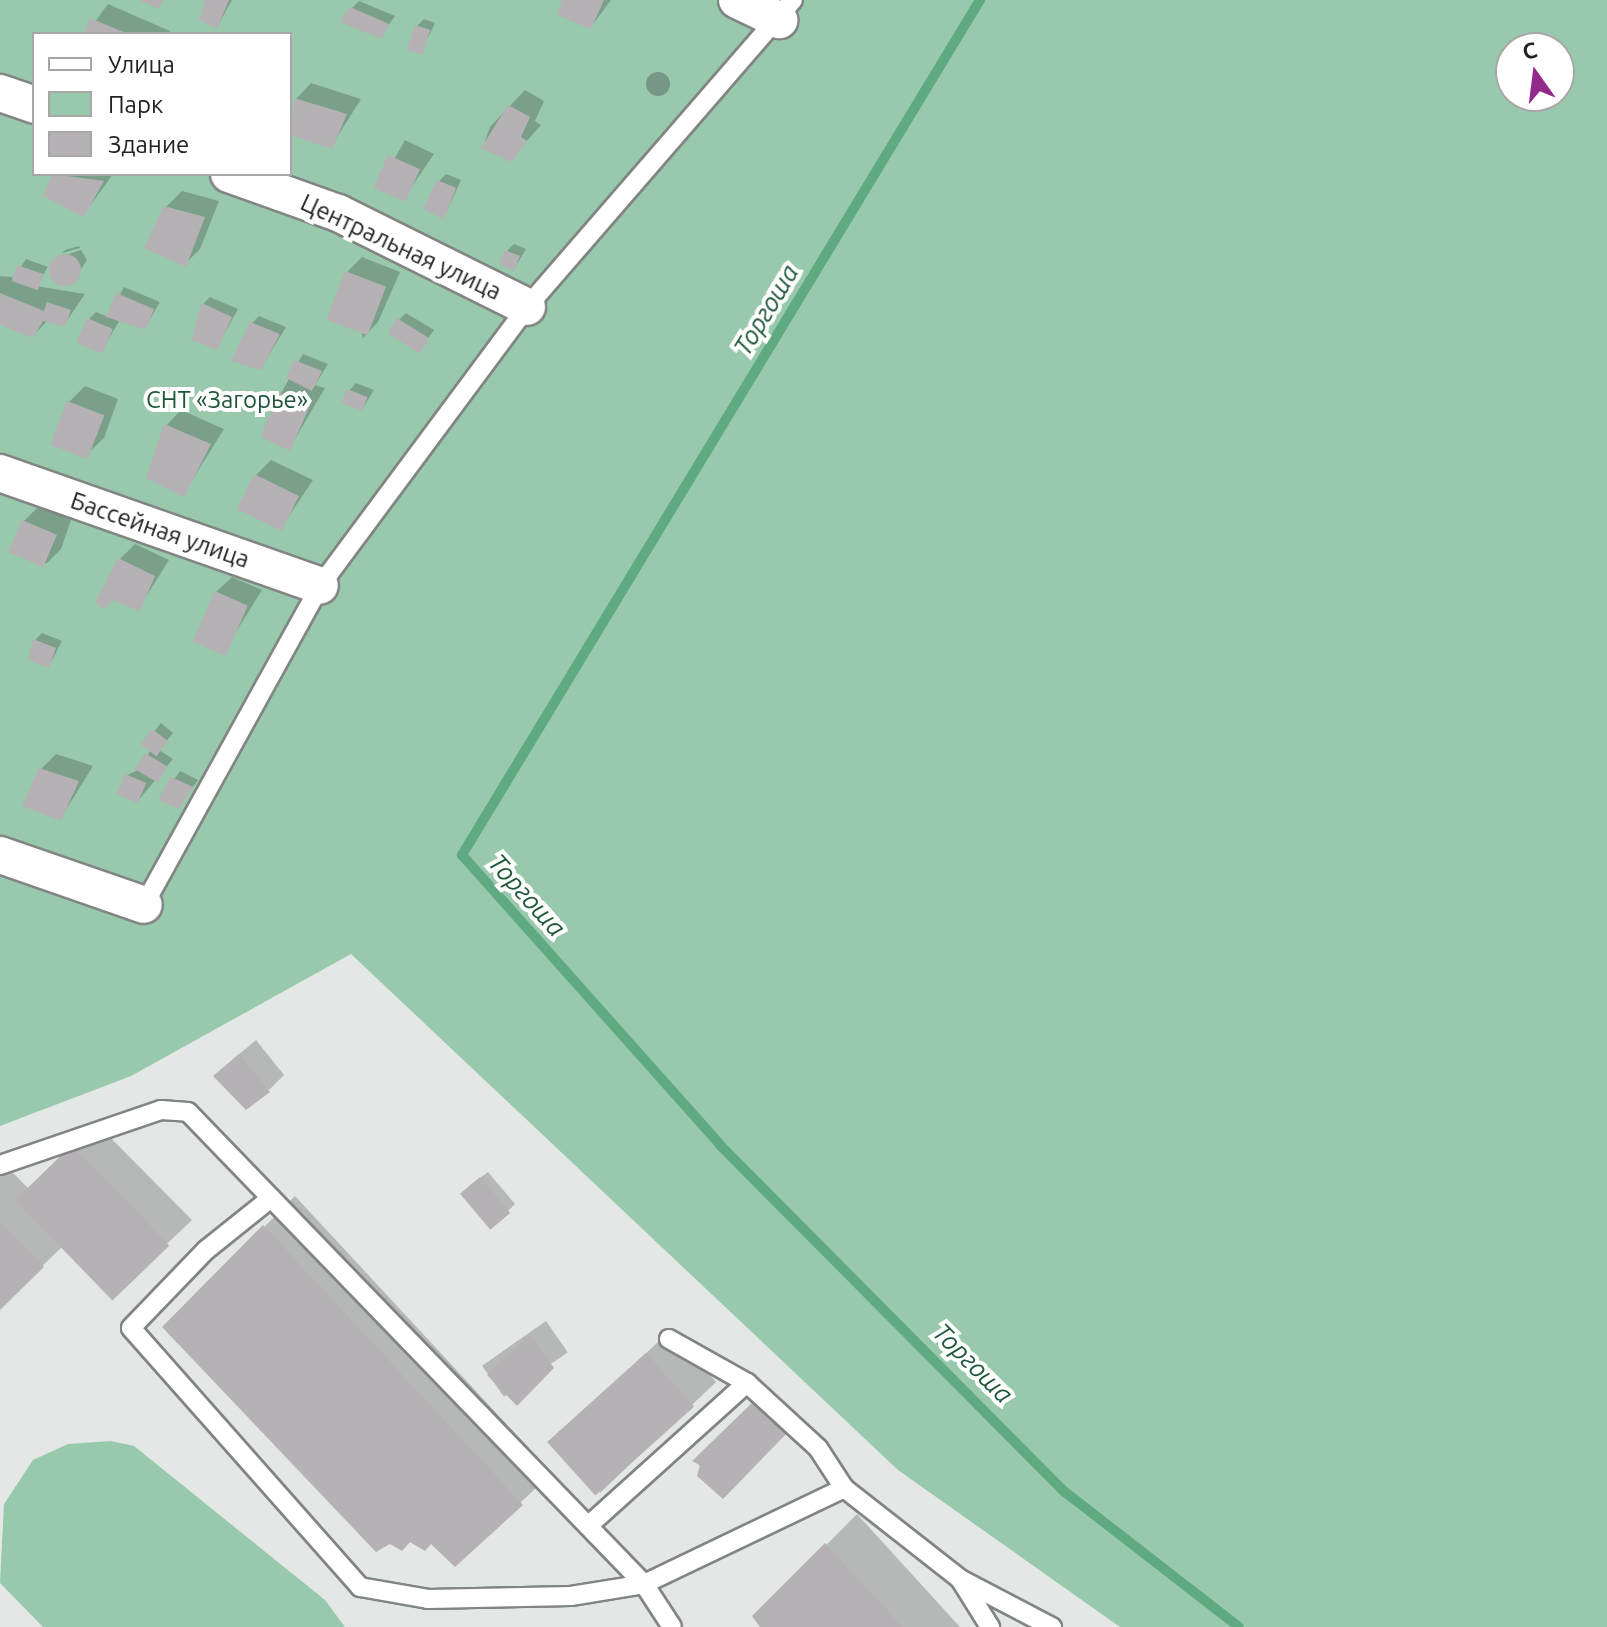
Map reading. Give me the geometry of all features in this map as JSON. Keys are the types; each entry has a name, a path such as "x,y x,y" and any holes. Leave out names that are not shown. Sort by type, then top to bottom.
{"street":[{"path":"737,0 786,10"},
{"path":"0,93 32,104"},
{"name":"Центральная улица","path":"235,176 338,213 527,307"},
{"name":"Бассейная улица","path":"0,473 320,586"},
{"path":"0,855 144,905"}],"lane":[{"path":"144,905 320,586 527,307 786,10"},
{"path":"0,1165 161,1110 188,1112 644,1584 672,1627"},
{"path":"271,1198 206,1250 131,1328 360,1587 428,1599 571,1596 644,1584 844,1488"},
{"path":"669,1339 747,1383 818,1448 844,1488 960,1579 1052,1627"},
{"path":"588,1526 747,1383"},
{"path":"960,1579 990,1627"}],"green space":[{"name":"СНТ «Загорье»","path":"0,0 1607,0 1607,1627 1120,1627 898,1470 351,954 131,1076 0,1126"},
{"path":"111,1441 134,1446 325,1600 345,1627 43,1627 0,1583 4,1504 33,1460 68,1444"}],"building":[{"path":"138,0 163,0 159,9"},
{"path":"205,0 229,0 217,29 199,20"},
{"path":"562,0 604,0 591,29 557,15"},
{"path":"350,7 389,24 382,39 340,22"},
{"path":"90,18 123,32 85,32"},
{"path":"415,25 430,30 422,55 407,50"},
{"path":"294,98 347,114 332,149 292,136"},
{"path":"508,105 530,117 521,137 527,141 511,162 481,148"},
{"path":"388,155 420,169 405,202 373,188"},
{"path":"51,176 104,181 84,217 43,196"},
{"path":"437,180 456,188 444,219 423,209"},
{"path":"164,206 205,217 186,267 144,248"},
{"path":"505,250 520,256 514,271 499,265"},
{"path":"65,254 76,259 81,270 76,281 65,286 54,281 49,270 54,259"},
{"path":"17,265 43,274 38,290 11,281"},
{"path":"345,271 386,287 367,335 326,320"},
{"path":"0,293 44,311 47,302 71,310 65,327 43,321 33,338 0,325"},
{"path":"116,293 154,309 146,330 106,317"},
{"path":"202,303 232,317 217,350 191,340"},
{"path":"87,318 113,329 102,354 76,343"},
{"path":"397,318 429,338 420,353 387,333"},
{"path":"250,322 280,334 261,370 231,361"},
{"path":"294,360 322,371 312,391 286,378"},
{"path":"347,389 368,397 362,411 342,403"},
{"path":"278,393 311,403 290,451 261,437"},
{"path":"67,401 104,415 87,459 50,445"},
{"path":"164,424 211,444 184,497 146,478"},
{"path":"254,474 299,496 282,531 237,509"},
{"path":"22,520 57,535 43,567 8,552"},
{"path":"118,558 155,576 140,611 112,600 105,609 95,603"},
{"path":"215,591 248,606 226,656 193,641"},
{"path":"33,639 56,648 49,668 28,660"},
{"path":"152,729 168,741 157,756 141,744"},
{"path":"145,753 167,766 158,783 135,769"},
{"path":"39,768 79,781 61,821 22,806"},
{"path":"125,774 146,783 138,803 116,794"},
{"path":"171,777 193,787 179,809 158,800"},
{"path":"239,1054 270,1092 246,1110 213,1076"},
{"path":"72,1145 169,1246 112,1301 15,1200"},
{"path":"480,1177 510,1213 490,1230 460,1194"},
{"path":"0,1221 44,1267 0,1310"},
{"path":"263,1225 523,1505 455,1567 431,1544 425,1551 410,1542 402,1551 390,1544 376,1552 162,1327"},
{"path":"530,1335 554,1368 517,1406 487,1375"},
{"path":"646,1353 694,1407 595,1496 547,1442"},
{"path":"752,1403 787,1433 723,1499 697,1476 700,1465 692,1461"},
{"path":"825,1543 902,1627 760,1627 752,1616"}],"waterway":[{"name":"Торгоша","path":"980,0 462,855 720,1145 1065,1492 1239,1627"}]}
